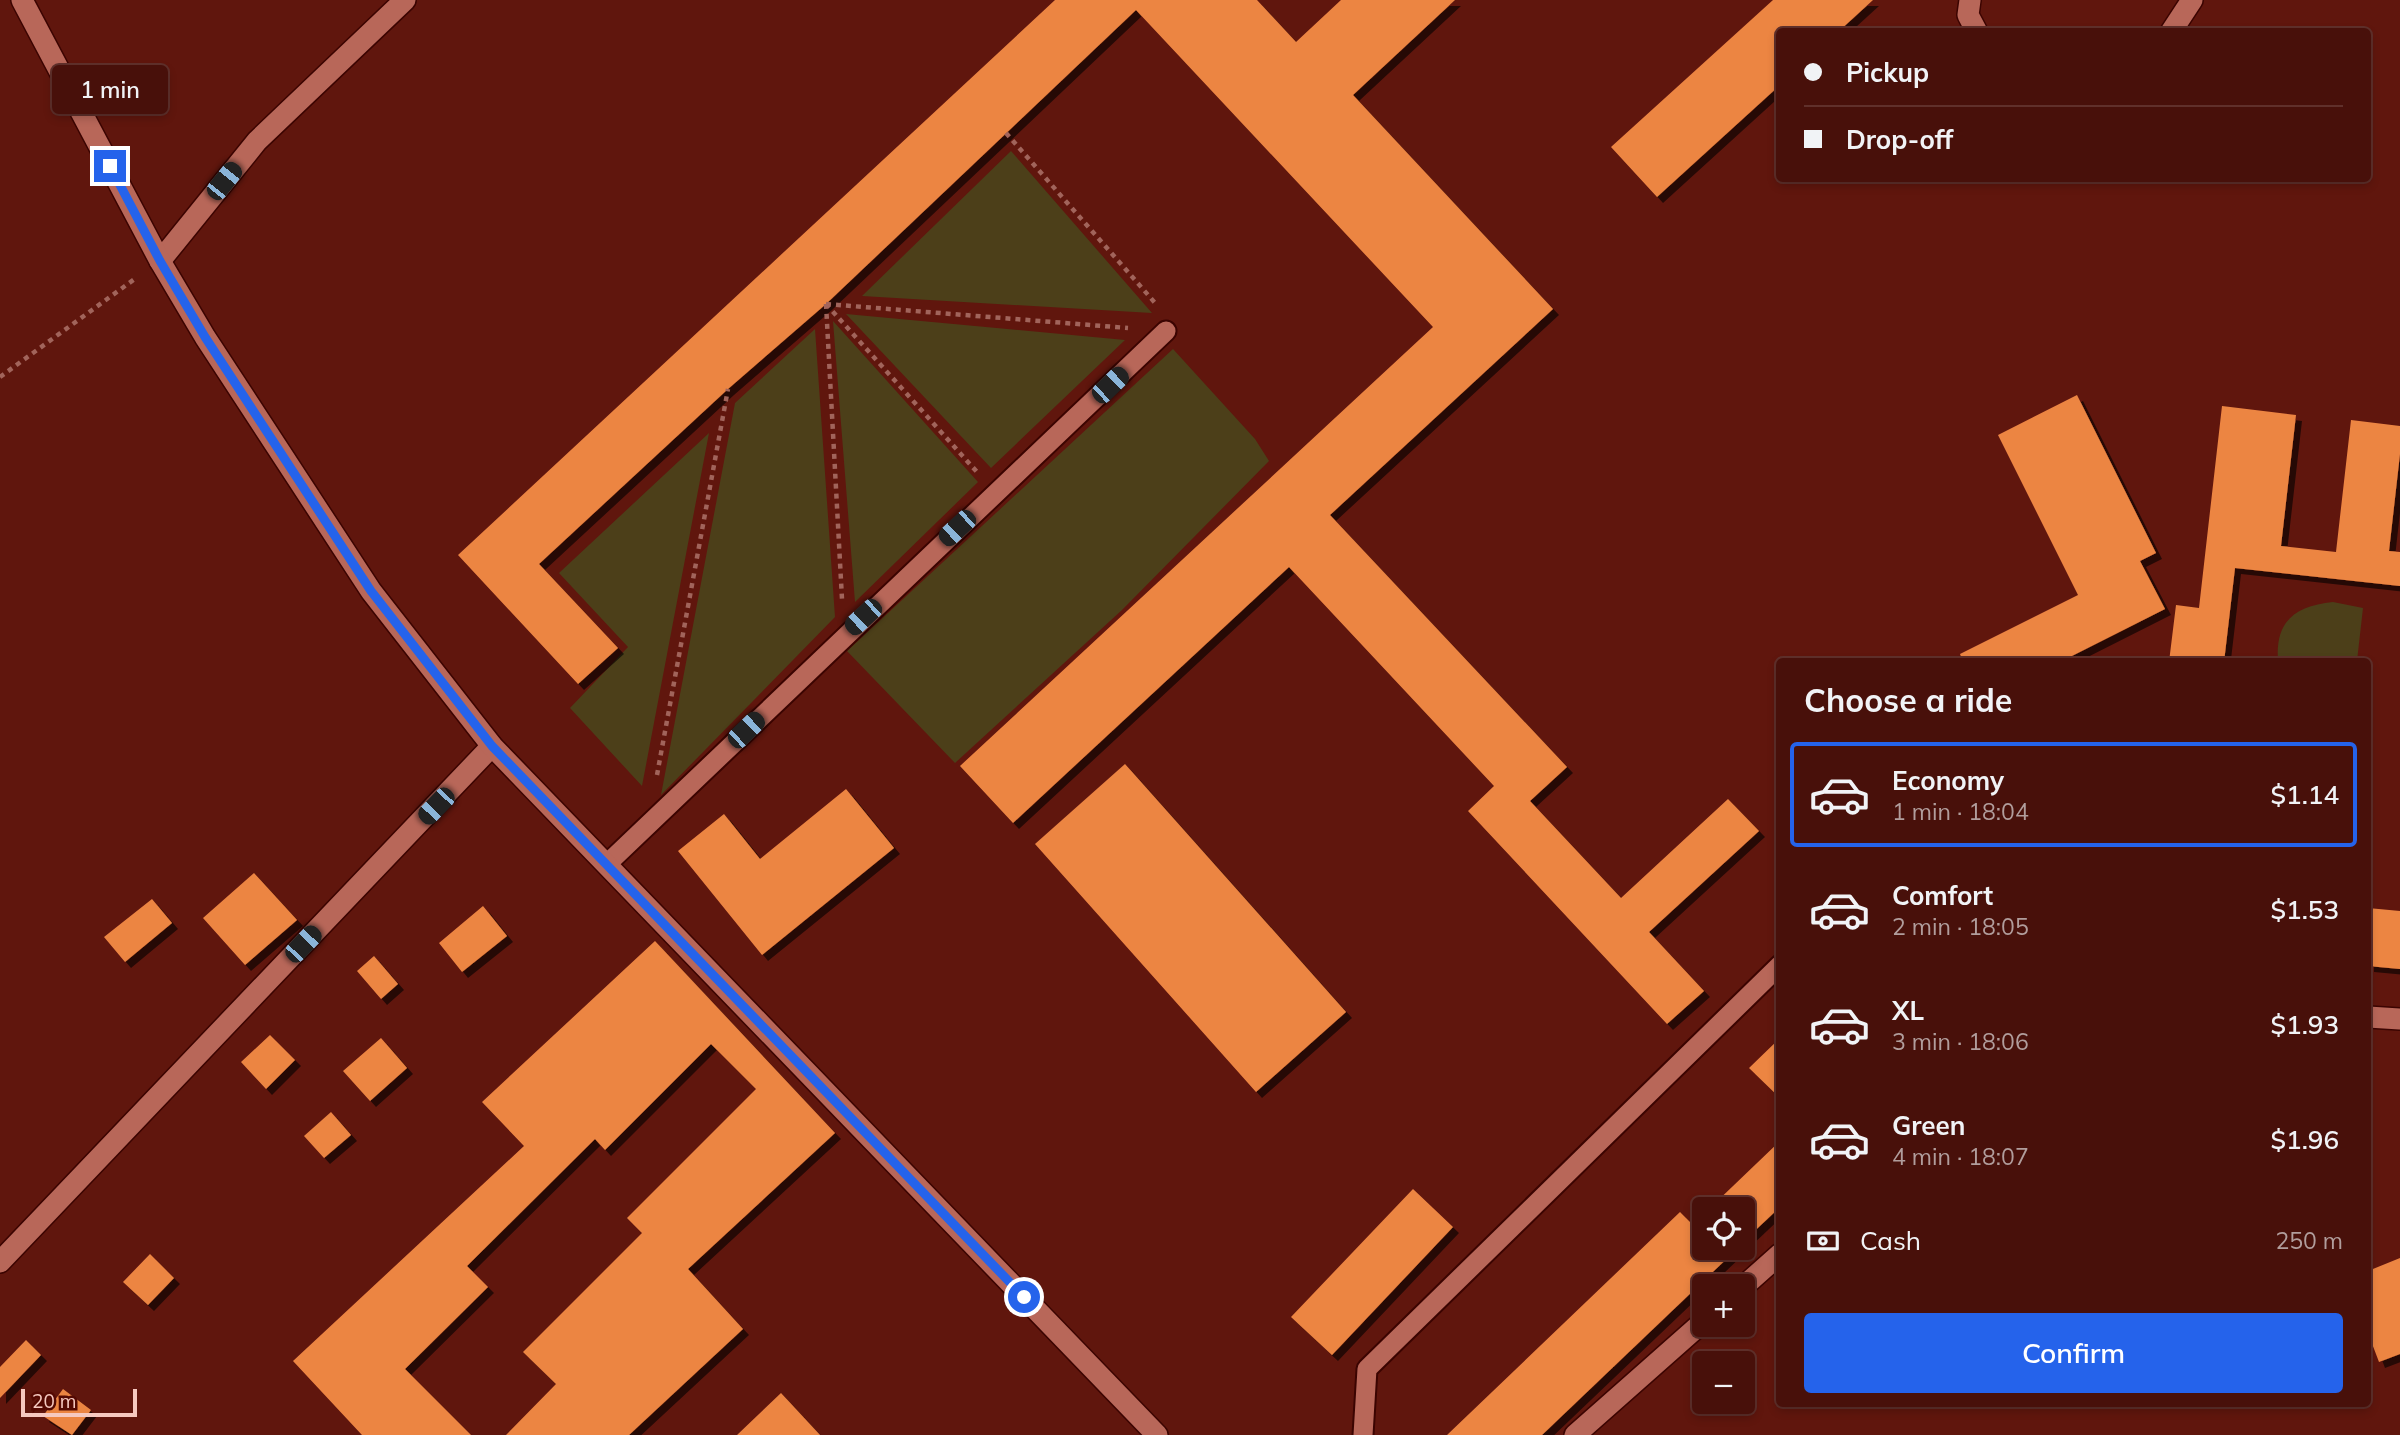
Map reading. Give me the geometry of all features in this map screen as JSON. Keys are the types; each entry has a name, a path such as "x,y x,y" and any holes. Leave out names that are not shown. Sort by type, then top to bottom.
{"street":[{"path":"22,0 160,261 205,337 371,591 492,746 1157,1435"},
{"path":"160,261 257,141 405,0"},
{"path":"1970,0 1968,15 1975,28"},
{"path":"2174,28 2192,0"},
{"path":"0,1262 492,746"},
{"path":"2371,1017 2400,1019"},
{"path":"1755,1276 1776,1258"},
{"path":"1575,1435 1692,1332"}],"lane":[{"path":"607,864 844,635 1167,331"},
{"path":"1363,1435 1367,1368 1776,969"}],"path":[{"path":"826,304 1167,331 1163,310 1006,133"},
{"path":"0,377 160,261"},
{"path":"826,304 995,493"},
{"path":"826,304 844,635"},
{"path":"648,824 728,389"}],"shaded area":[{"path":"1011,151 1152,313 862,296"},
{"path":"846,314 1125,340 991,468"},
{"path":"833,321 978,482 855,602"},
{"path":"815,329 835,617 661,795 735,403"},
{"path":"1173,349 1255,439 1269,461 1122,610 955,763 847,651"},
{"path":"709,433 642,786 570,708 628,647 559,573"},
{"path":"2333,602 2363,608 2357,658 2278,658 2280,635 2284,625 2299,612"}],"building":[{"path":"1055,0 1257,0 1296,42 1341,0 1455,0 1353,95 1553,309 1330,515 1567,767 1530,801 1621,898 1728,799 1759,831 1649,932 1704,991 1667,1024 1468,811 1494,786 1289,567 1013,823 960,766 1433,327 1136,10 826,304 728,389 539,564 618,648 578,684 458,555"},
{"path":"1773,0 1873,0 1842,28 1776,28 1776,89 1657,197 1611,147"},
{"path":"2077,395 2156,553 2140,561 2165,609 2068,658 1962,658 1960,654 2078,595 1998,435"},
{"path":"2222,406 2296,415 2281,546 2336,552 2351,420 2400,426 2400,454 2389,551 2400,552 2400,586 2235,568 2224,658 2169,658 2176,605 2199,608"},
{"path":"1125,764 1346,1012 1256,1092 1035,844"},
{"path":"846,789 894,848 762,955 678,851 724,814 760,859"},
{"path":"254,873 297,920 245,965 203,918"},
{"path":"152,899 172,923 125,962 104,937"},
{"path":"483,906 507,936 462,972 439,943"},
{"path":"2371,908 2400,911 2400,969 2371,966"},
{"path":"655,941 835,1133 688,1269 743,1329 629,1435 506,1435 556,1384 523,1352 642,1233 627,1218 756,1089 711,1044 605,1150 595,1139 467,1266 488,1287 405,1369 471,1435 362,1435 293,1361 524,1146 482,1102"},
{"path":"374,956 398,984 381,999 357,971"},
{"path":"270,1035 295,1060 266,1089 241,1062"},
{"path":"381,1038 407,1068 370,1101 343,1071"},
{"path":"1776,1042 1776,1094 1749,1068"},
{"path":"331,1112 351,1135 324,1158 304,1136"},
{"path":"1776,1145 1776,1211 1755,1231 1755,1197 1722,1197"},
{"path":"1413,1189 1453,1227 1332,1355 1291,1317"},
{"path":"1680,1212 1692,1224 1692,1260 1725,1260 1711,1274 1692,1274 1692,1292 1542,1435 1447,1435"},
{"path":"150,1254 174,1278 148,1305 123,1282"},
{"path":"2400,1258 2400,1354 2379,1362 2371,1341 2371,1270"},
{"path":"26,1340 41,1355 0,1398 0,1367"},
{"path":"63,1389 91,1410 72,1435 43,1416"},
{"path":"781,1393 820,1435 737,1435"}],"route":[{"path":"110,166 160,261 205,337 371,591 492,746 1024,1297"}]}
